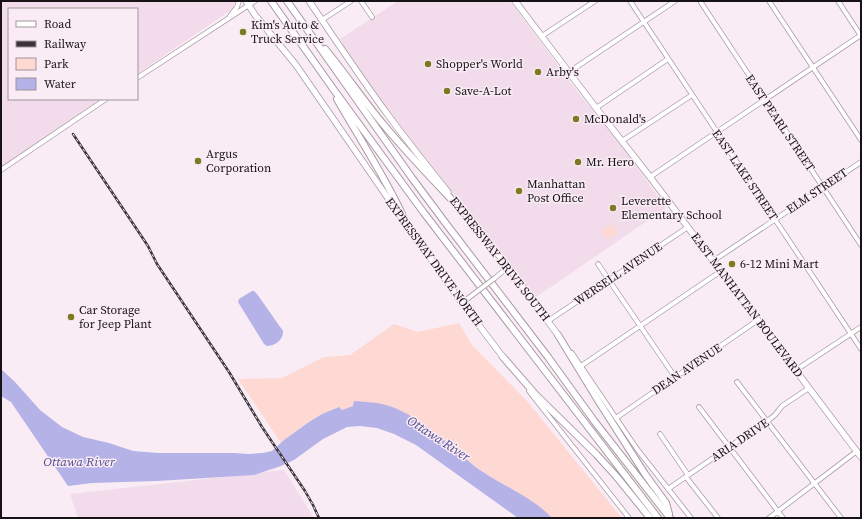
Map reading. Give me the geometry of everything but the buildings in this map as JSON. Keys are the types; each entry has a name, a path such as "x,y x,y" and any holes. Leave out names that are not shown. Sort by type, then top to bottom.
{"highway":[{"path":"271,1 424,213 658,518"},
{"path":"287,2 336,62 388,130 472,222"},
{"path":"287,2 444,221 548,357 595,422 670,518"},
{"path":"321,71 380,172 408,227"},
{"path":"558,335 645,474 666,503 670,518"},
{"path":"503,357 549,408 596,454 650,518"}],"main road":[{"name":"EXPRESSWAY DRIVE SOUTH","path":"309,1 343,52 409,144 508,267 558,335"},
{"name":"EAST MANHATTAN BOULEVARD","path":"517,1 596,108 688,227 861,457"},
{"name":"EXPRESSWAY DRIVE NORTH","path":"247,3 293,62 462,303 503,357"}],"street":[{"path":"226,20 237,7 239,1"},
{"path":"138,77 226,20 247,3 255,1"},
{"path":"322,20 351,1"},
{"path":"361,1 372,17"},
{"path":"542,36 595,1"},
{"name":"EAST LAKE STREET","path":"630,1 861,349"},
{"path":"569,72 675,1"},
{"name":"EAST PEARL STREET","path":"700,1 861,244"},
{"path":"769,1 861,140"},
{"path":"650,177 861,35 838,1"},
{"path":"596,108 668,59"},
{"path":"622,141 692,95"},
{"path":"1,170 105,100"},
{"name":"ELM STREET","path":"713,261 861,162"},
{"name":"WERSELL AVENUE","path":"548,321 688,227"},
{"path":"598,264 675,377"},
{"path":"462,303 508,267"},
{"path":"581,366 721,271"},
{"name":"DEAN AVENUE","path":"616,418 758,320"},
{"path":"796,370 861,327"},
{"name":"EXPRESSWAY DRIVE SOUTH","path":"558,335 566,344 637,449 691,518"},
{"name":"EXPRESSWAY DRIVE NORTH","path":"503,357 629,518"},
{"path":"737,382 840,518"},
{"name":"ARIA DRIVE","path":"668,489 767,421 782,406 809,388"},
{"path":"699,407 783,518"},
{"path":"660,434 687,476 718,518"},
{"path":"769,518 857,451"}],"shaded area":[{"path":"1,1 237,1 231,10 138,73 138,8 8,8 8,100 100,100 1,168"},
{"path":"398,1 510,1 577,91 625,150 666,208 535,298 491,240 408,137 348,54 340,39"},
{"path":"284,470 314,518 78,518 70,494"}],"green space":[{"path":"612,224 618,233 607,240 601,231"},
{"path":"459,323 472,345 527,401 622,518 552,518 528,499 481,471 420,422 398,409 353,406 341,410 339,407 322,414 309,422 281,443 238,379 282,378 324,357 350,355 394,324 418,332"}],"water":[{"path":"252,291 257,294 283,331 282,337 273,345 267,346 264,344 238,302 239,299"},
{"name":"Ottawa River","path":"1,369 40,410 62,427 83,437 109,443 133,451 158,453 263,453 272,451 284,440 309,422 322,414 339,407 342,410 353,406 354,401 382,404 393,407 415,418 436,433 478,469 528,499 552,518 518,518 416,445 394,434 377,428 360,426 347,427 323,439 294,460 254,475 157,481 92,483 68,486 11,402 1,396"}],"railway":[{"path":"73,134 148,246 157,264 229,372 262,427 305,491 319,518"}],"place":[{"name":"Kim's Auto & Truck Service","path":"243,32"},
{"name":"Shopper's World","path":"428,64"},
{"name":"Arby's","path":"538,72"},
{"name":"Save-A-Lot","path":"447,91"},
{"name":"McDonald's","path":"576,119"},
{"name":"Argus Corporation","path":"198,161"},
{"name":"Mr. Hero","path":"578,162"},
{"name":"Manhattan Post Office","path":"519,191"},
{"name":"Leverette Elementary School","path":"613,208"},
{"name":"6-12 Mini Mart","path":"732,264"},
{"name":"Car Storage for Jeep Plant","path":"71,317"}]}
